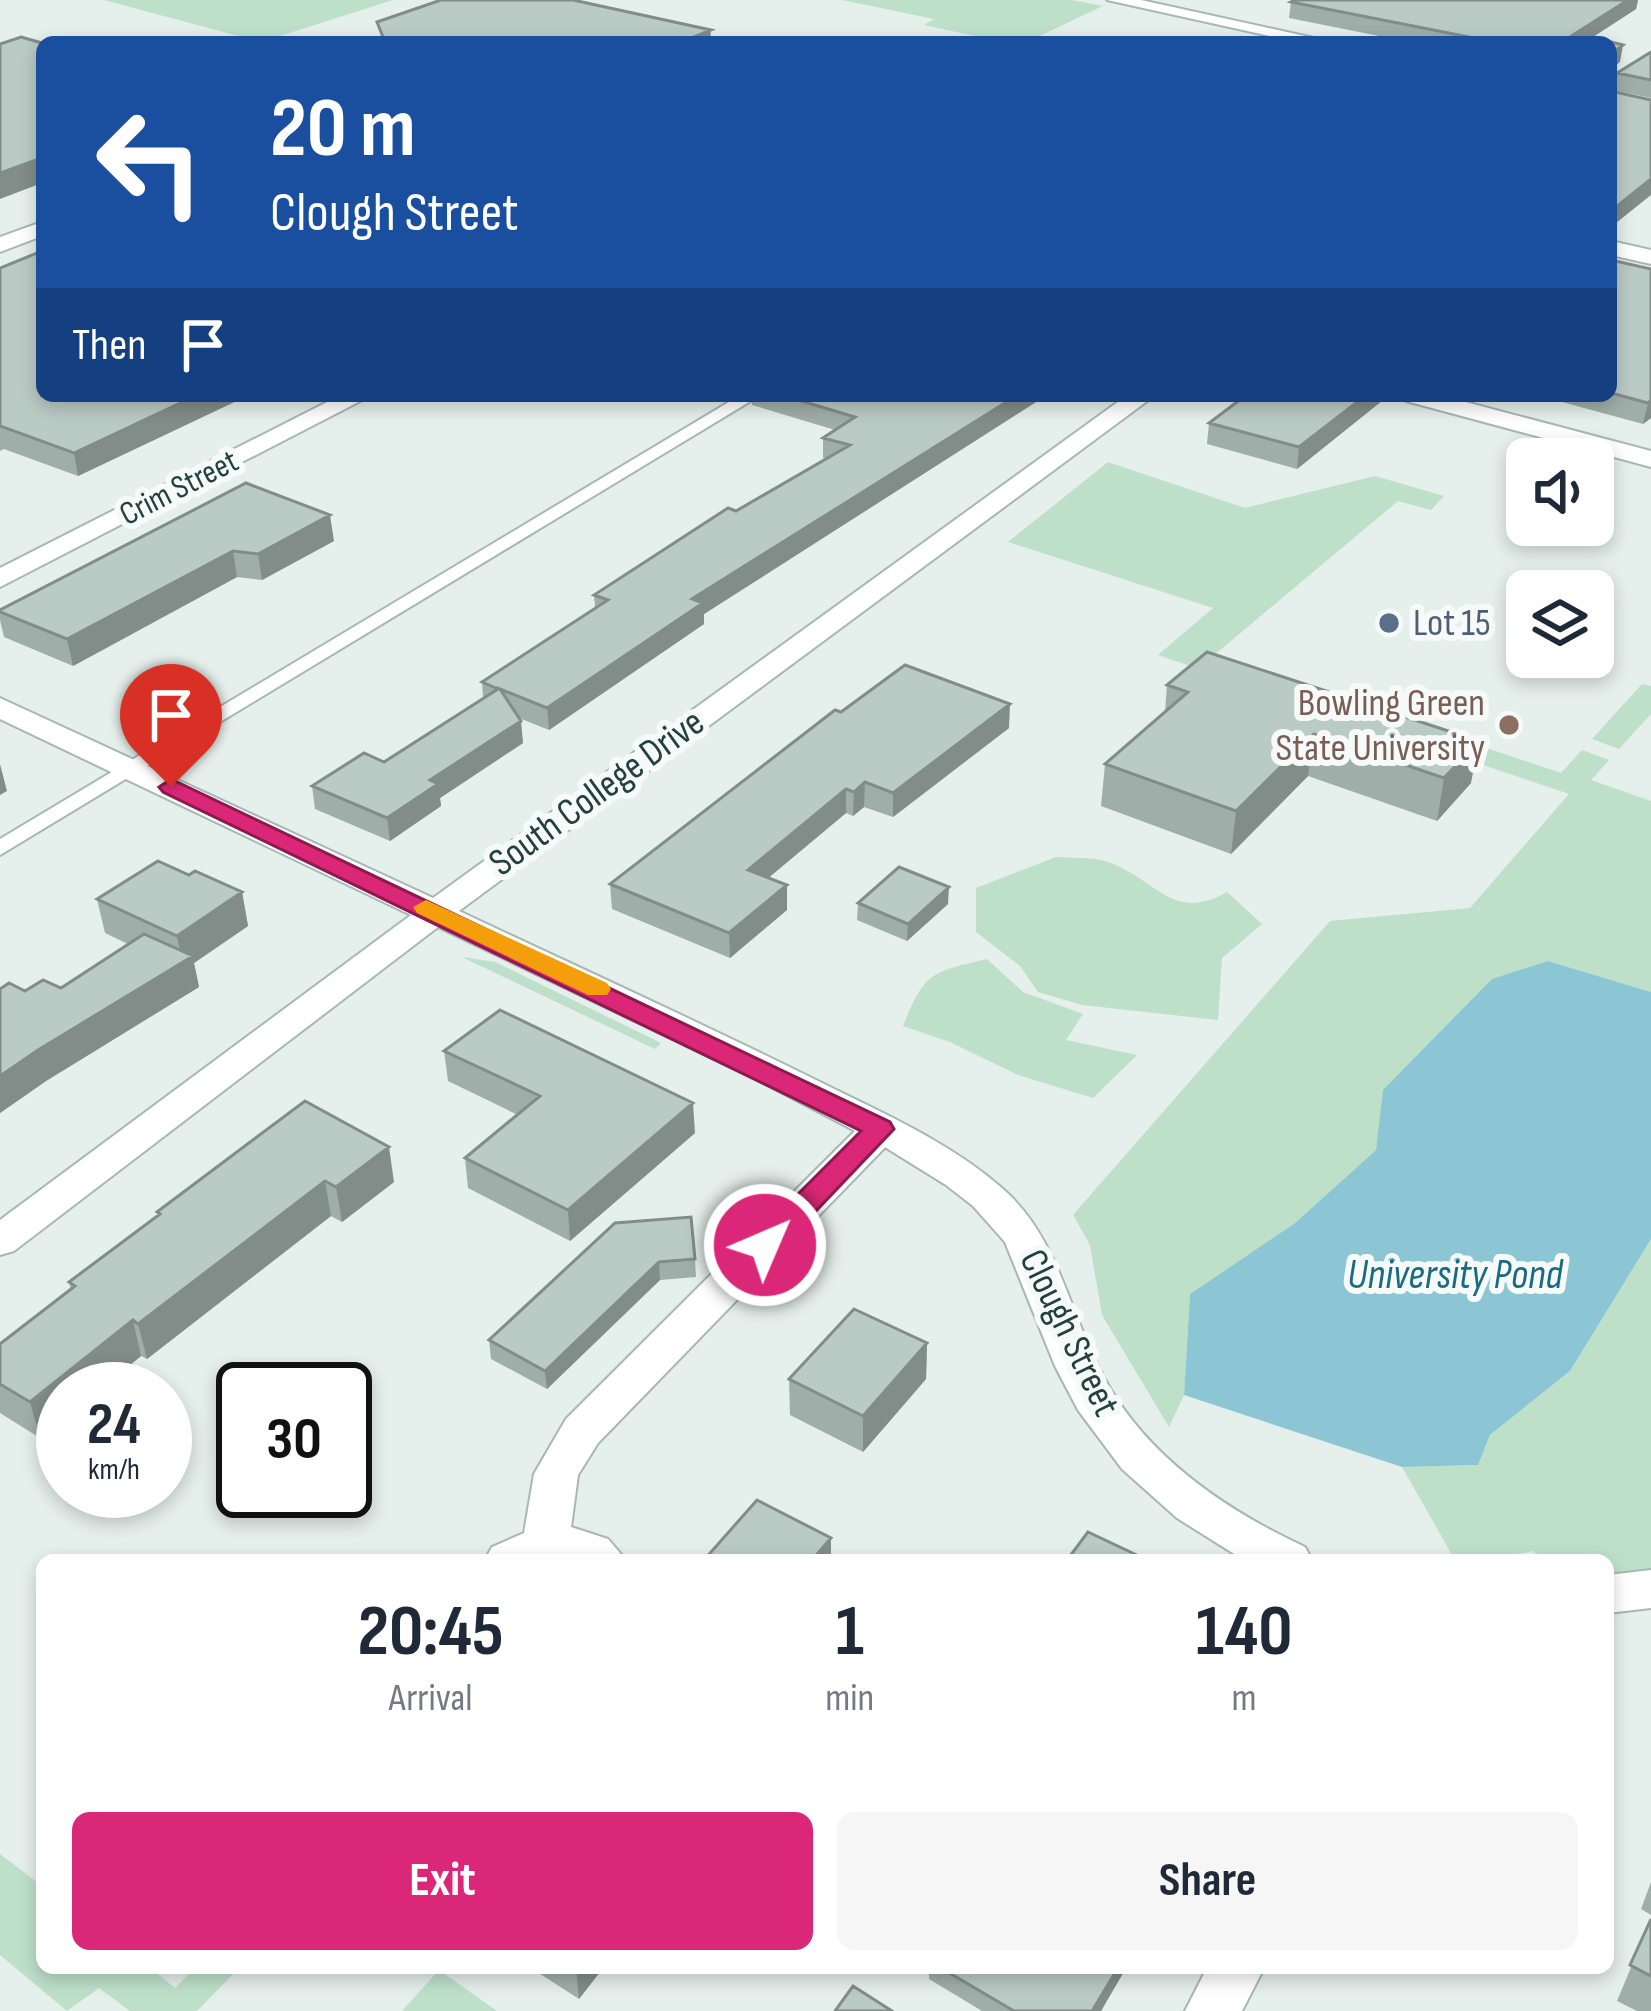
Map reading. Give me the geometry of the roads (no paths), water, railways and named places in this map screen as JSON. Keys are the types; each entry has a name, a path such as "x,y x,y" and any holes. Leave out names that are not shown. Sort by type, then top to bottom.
{"street":[{"path":"1125,2 1293,36"},
{"path":"0,245 36,231"},
{"path":"1617,249 1651,257"},
{"name":"Crim Street","path":"0,579 346,402"},
{"name":"South College Drive","path":"0,1241 436,912 1134,402"},
{"path":"1437,402 1651,459"},
{"name":"Clough Street","path":"0,707 436,912 880,1129 964,1181 1003,1211 1024,1237 1077,1368 1118,1435 1178,1495 1275,1554"},
{"path":"594,1554 584,1547 527,1552 556,1474 582,1431 880,1129"},
{"path":"1614,1593 1651,1589"},
{"path":"1212,2011 1234,1974"}],"lane":[{"path":"0,848 741,402"}],"water":[{"name":"University Pond","path":"1548,961 1651,992 1651,1239 1570,1371 1490,1435 1478,1465 1402,1467 1184,1395 1190,1294 1295,1223 1376,1150 1383,1090 1492,979"}],"place":[{"name":"Lot 15","path":"1389,623"},
{"name":"Bowling Green State University","path":"1509,725"}]}
